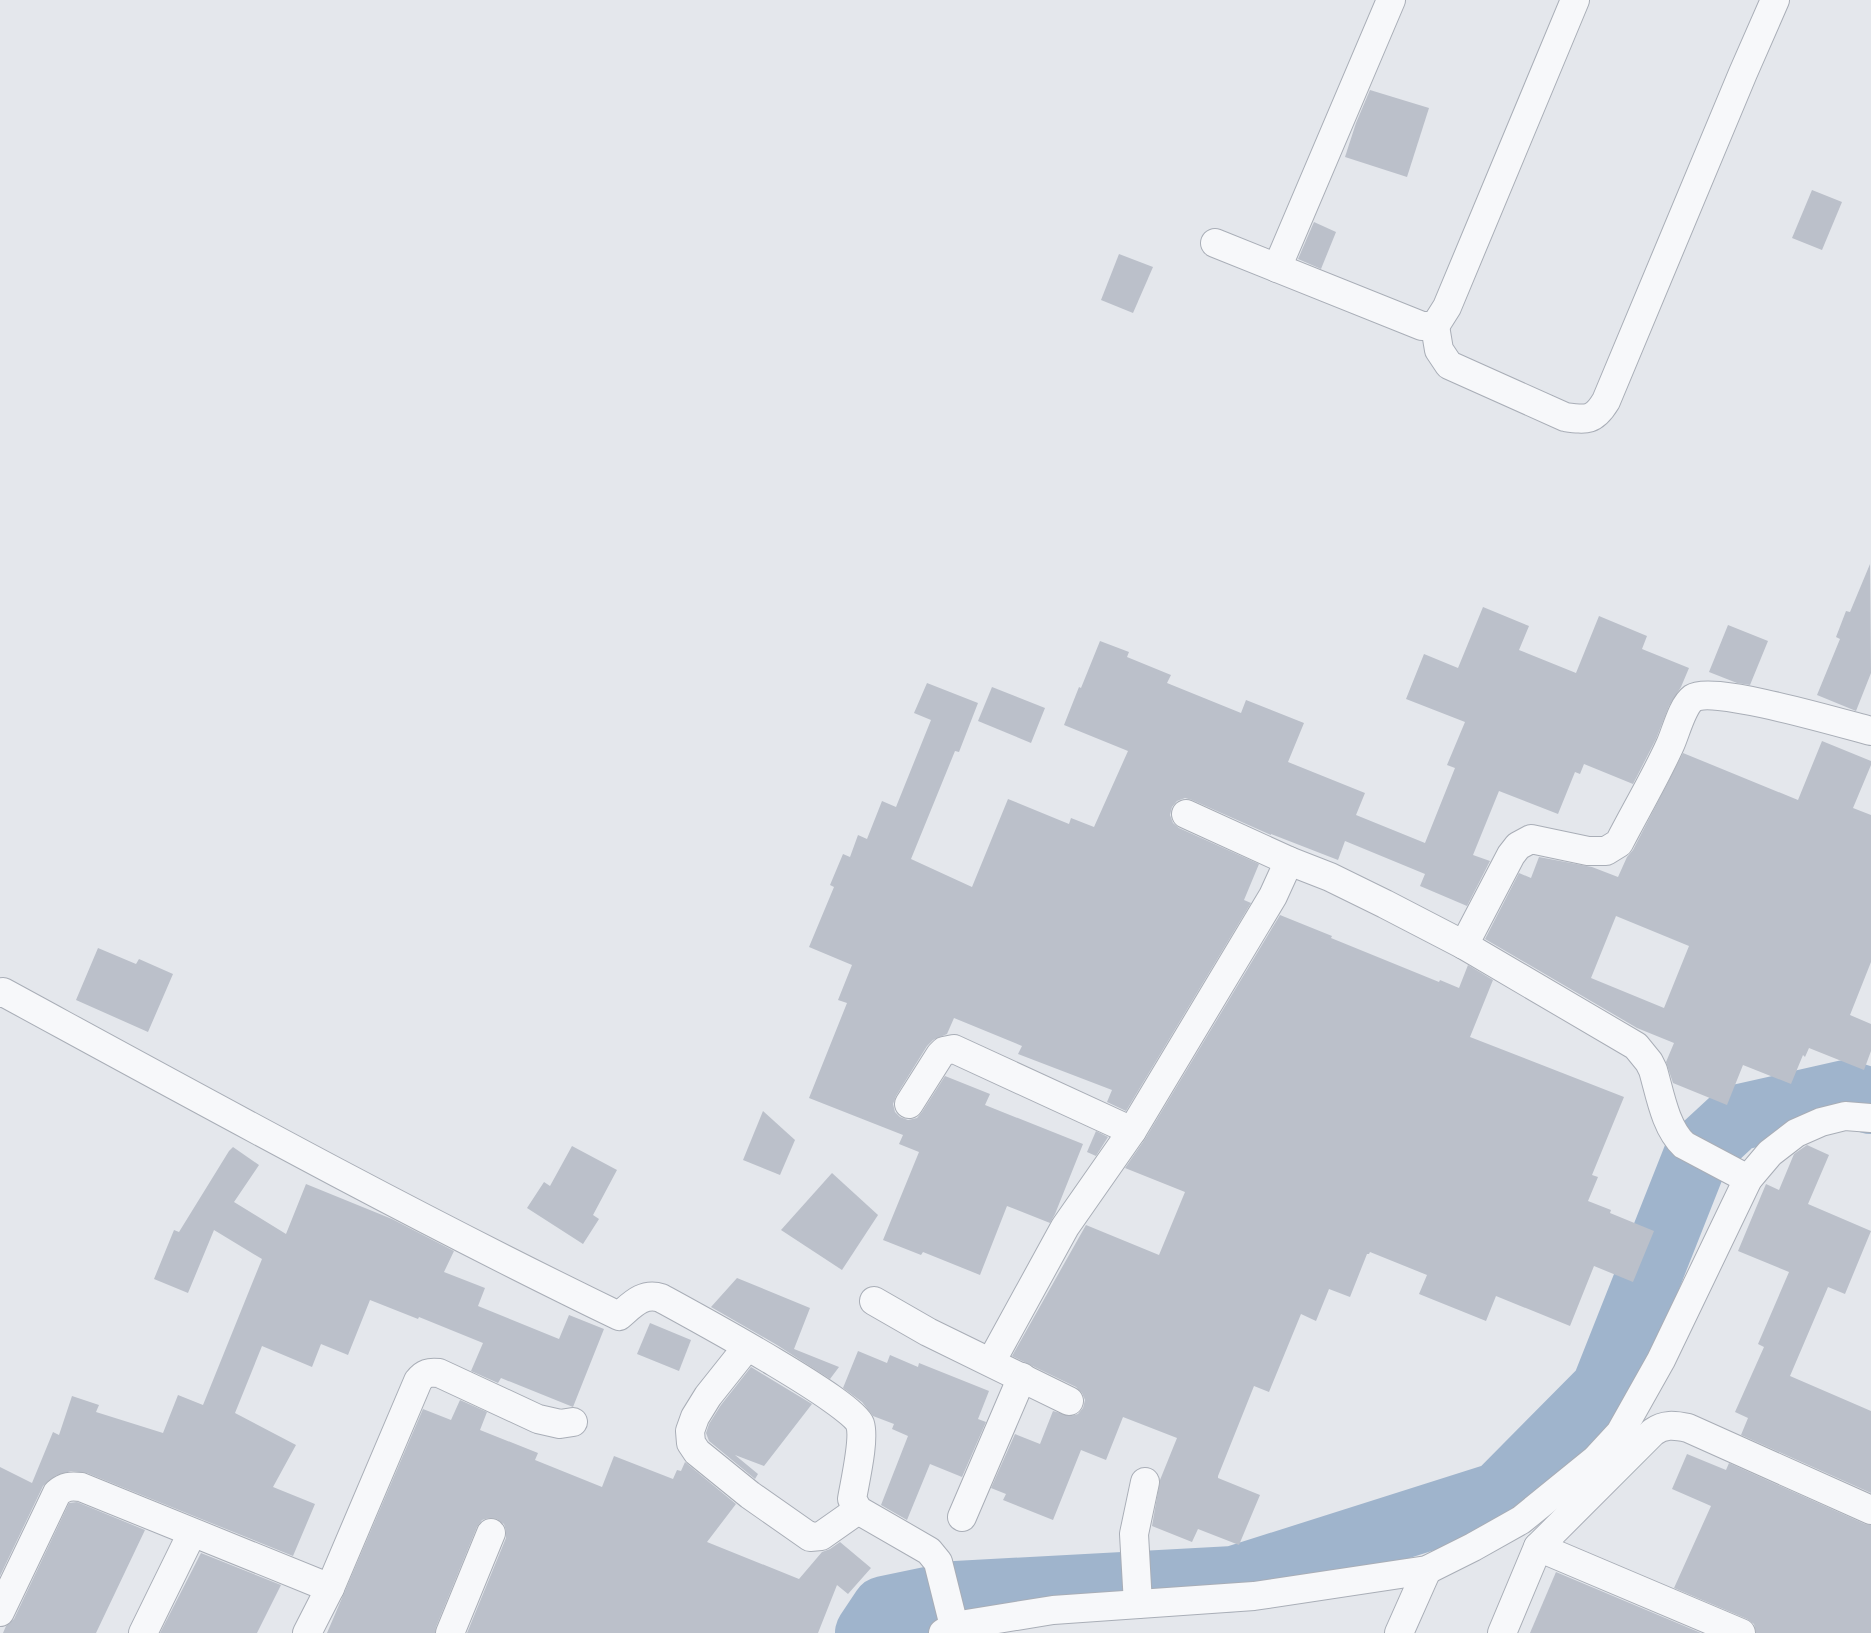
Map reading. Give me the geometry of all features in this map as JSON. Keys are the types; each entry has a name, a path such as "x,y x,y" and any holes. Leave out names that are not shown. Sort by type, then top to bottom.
{"street":[{"path":"1277,268 1390,0"},
{"path":"1574,0 1447,307 1435,326 1439,350 1448,365 1565,417 1585,420 1598,413 1606,401 1775,0"},
{"path":"1215,243 1422,326 1435,326"},
{"path":"1464,946 1505,865 1518,846 1531,839 1588,851 1597,851 1606,850 1619,843 1670,745 1684,712 1694,698 1706,694 1741,699 1871,731"},
{"path":"1186,814 1288,861 1357,890 1464,946 1636,1046 1653,1070 1670,1122 1675,1134 1684,1145 1748,1179"},
{"path":"991,1362 1065,1227 1132,1131 1273,896 1288,861"},
{"path":"0,993 3,992 483,1249 619,1316 642,1298 655,1296 661,1298 826,1394 859,1421 862,1435 852,1499 858,1510 929,1551 938,1562 949,1621 1049,1622 1137,1588 1254,1596 1427,1570 1521,1520 1596,1459 1620,1433 1662,1360 1748,1179 1770,1153 1796,1133 1821,1122 1845,1116 1871,1118"},
{"path":"908,1104 940,1055 944,1051 954,1049 1132,1131"},
{"path":"874,1301 928,1332 1069,1401"},
{"path":"747,1347 708,1396 695,1417 690,1431 693,1447 750,1495 810,1537 821,1536 858,1510"},
{"path":"307,1633 330,1588 418,1381 423,1375 432,1372 439,1373 538,1419 560,1424 573,1422"},
{"path":"962,1517 1022,1378"},
{"path":"1502,1633 1538,1548 1660,1427 1688,1428 1871,1510"},
{"path":"1137,1588 1134,1534 1145,1482"},
{"path":"0,1612 57,1493 62,1488 72,1486 82,1487 330,1588"},
{"path":"143,1633 192,1532"},
{"path":"450,1633 492,1533"},
{"path":"1538,1548 1741,1633"},
{"path":"1399,1633 1427,1570"}],"building":[{"path":"1370,90 1429,108 1407,177 1345,157 1356,123"},
{"path":"1812,190 1842,202 1822,250 1792,238"},
{"path":"1314,222 1336,232 1321,269 1298,259"},
{"path":"1119,254 1153,267 1133,313 1101,300"},
{"path":"1870,564 1871,673 1856,711 1817,695 1840,639 1836,637 1846,611 1850,612"},
{"path":"1483,607 1529,626 1519,650 1576,673 1599,616 1647,636 1642,649 1689,668 1633,784 1584,764 1580,774 1575,772 1558,814 1499,791 1473,855 1490,861 1467,906 1420,886 1425,874 1345,841 1338,860 1271,835 1192,800 1185,798 1177,801 1172,807 1170,815 1173,823 1179,828 1259,864 1244,900 1251,903 1126,1111 1107,1102 1112,1090 1018,1054 1022,1046 954,1018 947,1034 933,1040 927,1046 896,1096 893,1104 895,1112 900,1117 908,1120 917,1118 945,1076 990,1094 985,1105 1083,1144 1050,1223 1007,1206 980,1275 923,1252 921,1255 883,1240 919,1152 899,1144 903,1135 809,1098 847,1003 838,1000 852,965 809,947 834,887 830,885 843,854 850,857 858,835 867,839 882,801 896,807 931,720 914,713 927,683 978,703 959,752 955,751 911,859 972,887 1008,799 1069,824 1071,818 1094,827 1128,751 1064,725 1100,641 1129,652 1127,657 1171,675 1167,683 1241,713 1246,700 1304,723 1288,762 1365,793 1356,815 1425,843 1455,768 1447,765 1465,722 1406,699 1424,654 1458,668"},
{"path":"1728,625 1768,641 1750,685 1737,683 1709,672"},
{"path":"992,687 1045,708 1031,743 978,721"},
{"path":"1822,741 1871,761 1853,808 1871,815 1871,962 1850,1015 1871,1024 1871,1051 1864,1070 1809,1048 1805,1057 1803,1055 1791,1084 1743,1065 1727,1105 1673,1083 1666,1062 1674,1043 1637,1028 1485,939 1519,873 1531,878 1539,857 1592,867 1618,877 1683,753 1798,800","holes":["1616,916 1689,946 1664,1008 1591,978"]},
{"path":"1280,915 1332,936 1331,938 1439,982 1440,980 1459,988 1468,965 1493,980 1470,1037 1624,1097 1592,1175 1598,1177 1588,1201 1611,1210 1610,1213 1654,1231 1633,1282 1594,1266 1570,1326 1496,1296 1486,1321 1419,1294 1427,1275 1370,1252 1367,1254 1350,1297 1329,1289 1316,1321 1301,1314 1269,1392 1254,1386 1218,1476 1218,1478 1260,1495 1239,1545 1198,1529 1192,1542 1152,1526 1160,1480 1177,1438 1123,1417 1106,1460 1081,1450 1053,1520 1003,1500 1006,1494 991,1488 1015,1434 1040,1444 1053,1411 1071,1416 1078,1414 1083,1408 1085,1400 1082,1393 1076,1387 1012,1356 1086,1225 1159,1255 1185,1192 1125,1168 1145,1139"},
{"path":"98,948 136,964 139,959 173,974 148,1032 76,1000"},
{"path":"763,1111 795,1140 780,1175 743,1160"},
{"path":"1096,1131 1108,1137 1096,1156 1087,1152"},
{"path":"1807,1145 1829,1155 1808,1204 1871,1231 1845,1294 1828,1287 1790,1376 1871,1411 1871,1493 1741,1435 1748,1418 1735,1412 1764,1347 1758,1344 1789,1272 1738,1251 1766,1184 1779,1190 1794,1154"},
{"path":"572,1146 617,1170 593,1215 599,1219 583,1244 527,1208 544,1182 550,1186"},
{"path":"233,1147 259,1165 234,1202 286,1234 306,1184 392,1219 454,1251 444,1272 485,1288 478,1306 559,1339 569,1315 604,1329 573,1407 501,1378 498,1383 471,1371 483,1343 419,1317 418,1319 370,1300 348,1355 321,1344 312,1367 262,1346 235,1413 296,1445 273,1487 315,1504 293,1556 87,1473 71,1471 55,1476 43,1486 0,1576 0,1467 32,1483 53,1432 59,1435 72,1396 99,1405 96,1412 163,1433 178,1395 203,1405 262,1259 214,1230 188,1293 154,1279 174,1230 179,1232"},
{"path":"832,1173 878,1215 842,1270 781,1230"},
{"path":"737,1278 810,1308 794,1349 839,1367 830,1379 777,1345 711,1307"},
{"path":"650,1323 691,1340 679,1371 637,1354"},
{"path":"858,1351 887,1363 890,1355 918,1367 919,1363 989,1391 978,1419 986,1422 962,1477 930,1464 907,1520 881,1505 908,1436 892,1429 894,1424 873,1416 862,1402 843,1388"},
{"path":"751,1367 812,1404 764,1466 735,1455 758,1474 755,1479 709,1441 706,1433 709,1424 721,1405"},
{"path":"460,1400 487,1412 480,1430 538,1453 535,1460 602,1487 614,1456 673,1479 677,1470 681,1471 685,1462 736,1504 707,1542 799,1579 822,1552 840,1542 871,1568 848,1594 837,1585 818,1633 467,1633 506,1538 504,1524 497,1519 489,1518 482,1520 477,1527 435,1633 327,1633 423,1409 451,1420"},
{"path":"1687,1454 1726,1470 1729,1463 1871,1525 1871,1633 1756,1633 1754,1624 1747,1619 1674,1588 1711,1506 1672,1489"},
{"path":"77,1502 145,1530 96,1633 3,1633 6,1626 14,1619 69,1503"},
{"path":"201,1553 281,1585 257,1633 160,1633"},
{"path":"1556,1572 1701,1633 1530,1633"}],"waterway":[{"path":"868,1633 884,1609 956,1594 1234,1579 1499,1495 1604,1389 1697,1154 1736,1118 1846,1093 1871,1101"}]}
